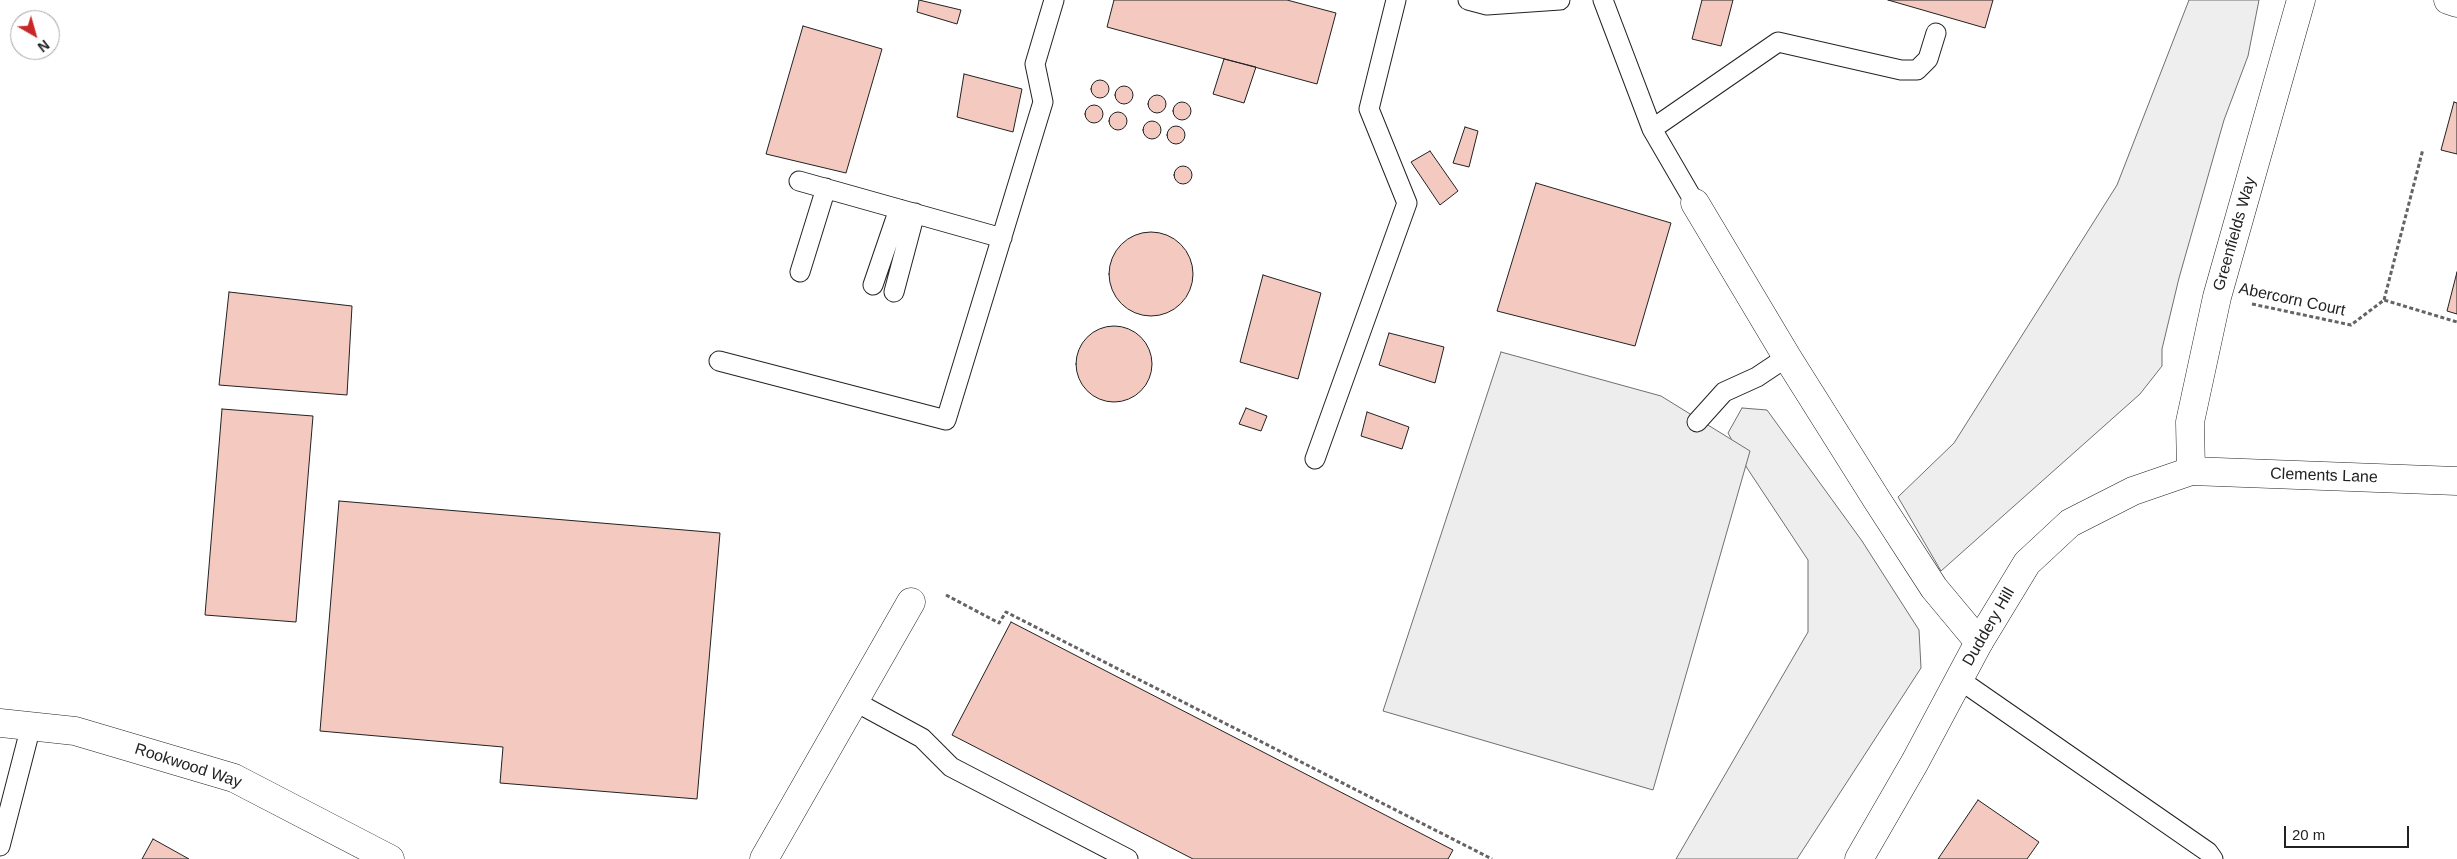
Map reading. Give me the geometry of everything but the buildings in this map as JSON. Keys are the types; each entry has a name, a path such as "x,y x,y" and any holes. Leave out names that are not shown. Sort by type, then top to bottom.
{"street":[{"name":"Greenfields Way","path":"2192,471 2190,422 2217,297 2301,0"},
{"path":"2448,0 2457,3"},
{"path":"1695,203 1787,357 1934,588 1979,642"},
{"name":"Clements Lane","path":"2192,471 2457,481"},
{"name":"Duddery Hill","path":"1859,859 1915,762 1979,642 2027,564 2070,523 2133,491 2192,471"},
{"path":"764,859 911,602"},
{"name":"Rookwood Way","path":"0,723 75,731 234,778 390,859"}],"lane":[{"path":"719,361 946,420 1043,102 1035,64 1054,0"},
{"path":"1315,459 1406,203 1370,109 1396,0"},
{"path":"1468,0 1487,5 1560,0"},
{"path":"1603,0 1652,129 1695,203"},
{"path":"1652,129 1778,42 1901,70 1917,70 1928,59 1936,33"},
{"path":"799,181 1002,238"},
{"path":"800,272 826,188"},
{"path":"873,285 907,211"},
{"path":"894,292 907,211"},
{"path":"1697,422 1724,392 1757,377 1787,357"},
{"path":"1960,680 2208,852 2213,859"},
{"path":"854,701 922,738 951,767 1128,859"},
{"path":"0,846 31,726"}],"path":[{"path":"2423,149 2384,300 2457,322"},
{"name":"Abercorn Court","path":"2217,297 2352,325 2384,300"},
{"path":"940,600 943,594 999,623 1006,612 1492,859"}],"shaded area":[{"path":"2189,0 2259,0 2248,56 2224,120 2179,278 2162,349 2162,366 2140,394 1941,571 1898,497 1954,443 2117,185"},
{"path":"1501,352 1661,396 1750,451 1653,790 1383,711"},
{"path":"1742,408 1767,410 1862,541 1919,630 1921,668 1797,859 1676,859 1808,632 1808,560 1747,468 1728,433"}]}
